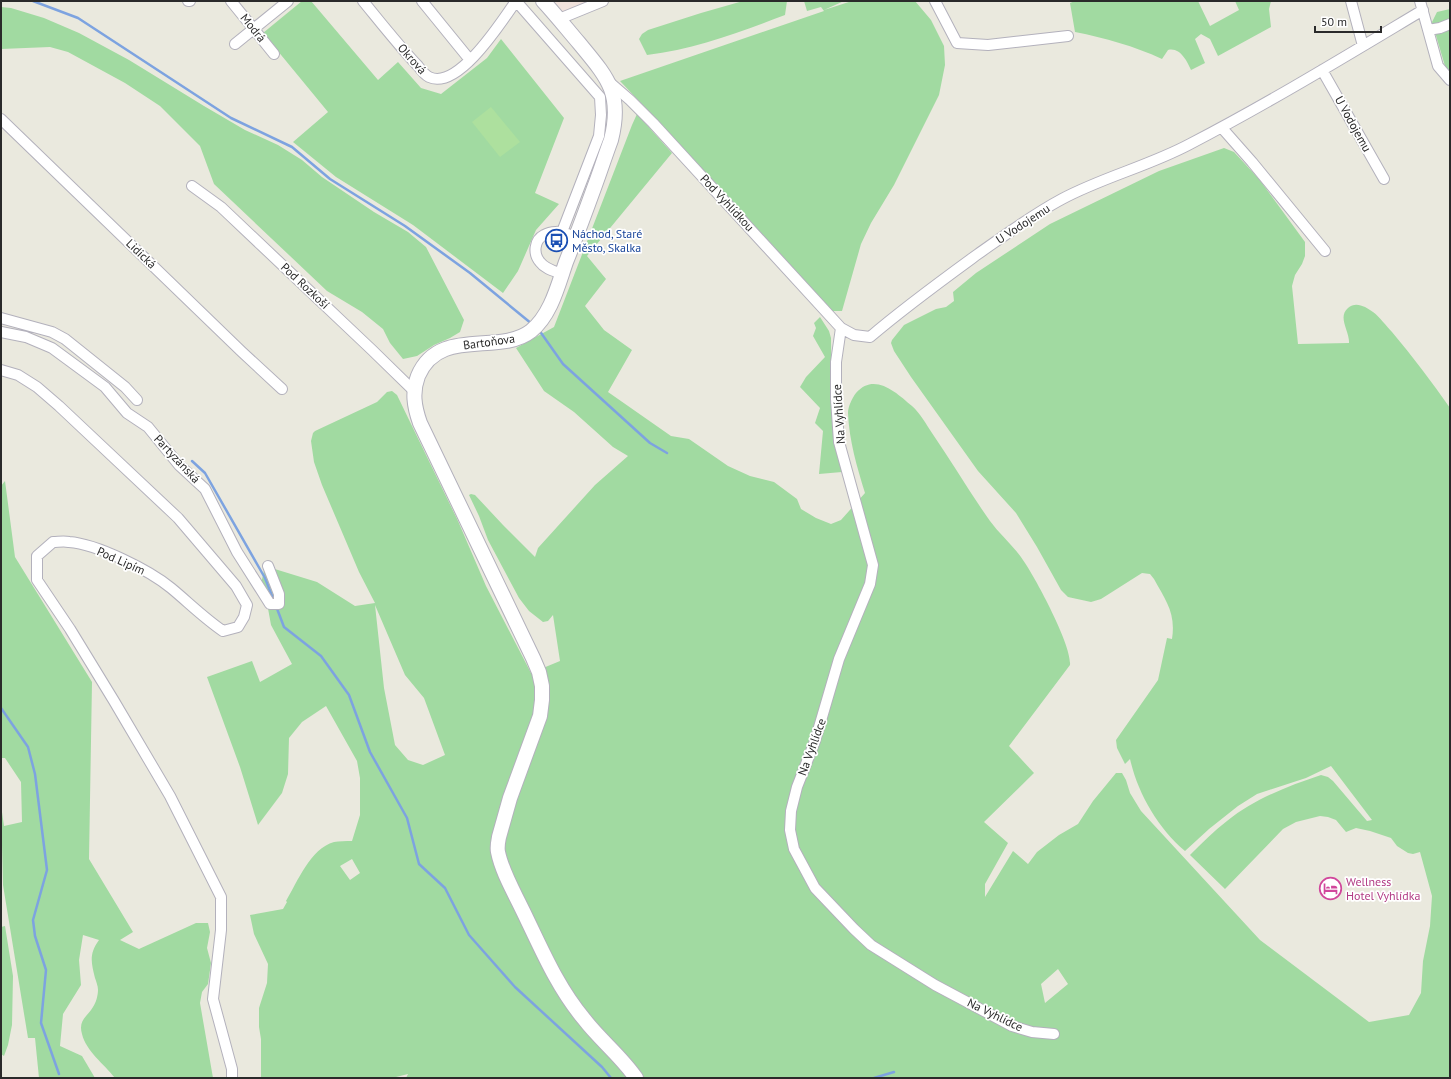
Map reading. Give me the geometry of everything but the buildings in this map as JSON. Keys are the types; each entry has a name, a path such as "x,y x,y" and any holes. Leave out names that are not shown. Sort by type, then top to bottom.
{"street":[{"name":"Modrá","path":"231,1 274,54"},
{"path":"235,44 288,1"},
{"name":"Okrová","path":"363,1 428,77 440,79 449,77 470,60 491,37 516,1"},
{"path":"422,1 470,60"},
{"path":"516,1 600,97 601,115 599,136 564,227 543,235 538,241 535,251 540,262 549,269 562,274"},
{"name":"Bartoňova","path":"543,1 604,73 612,89 616,107 612,135 562,274 547,312 540,323 531,331 518,338 457,346 439,352 421,370 414,391 414,405 420,422 533,658 541,681 543,695 541,709 507,806 497,843 498,854 513,890 555,976 566,995 584,1020 614,1051 636,1078"},
{"path":"559,19 602,1"},
{"path":"934,1 957,43 988,45 1068,36"},
{"path":"1351,1 1363,46"},
{"path":"1422,6 1438,66 1450,80"},
{"name":"U Vodojemu","path":"841,328 854,335 870,337 946,276 1029,217 1075,193 1183,148 1222,128 1363,46 1422,6"},
{"path":"1428,30 1440,28 1450,24"},
{"name":"U Vodojemu","path":"1322,70 1384,179"},
{"name":"Pod Vyhlídkou","path":"608,81 653,123 841,328"},
{"name":"Lidická","path":"1,119 282,389"},
{"path":"1222,128 1252,162 1325,252"},
{"name":"Pod Rozkoší","path":"192,186 221,207 414,391"},
{"path":"564,227 576,237"},
{"path":"1,318 52,332 65,339 125,387 137,400"},
{"name":"Na Vyhlídce","path":"841,328 836,362 836,399 839,442 873,565 870,584 839,659 816,741 798,787 791,811 790,830 794,849 815,888 871,945 936,985 1012,1026 1032,1032 1054,1034"},
{"name":"Partyzánská","path":"1,332 26,337 52,348 105,387 127,413 148,427 180,465 205,489 241,558 270,604 279,604 279,594 268,566"},
{"name":"Pod Lipím","path":"1,370 18,375 37,387 178,518 236,586 247,605 244,617 238,627 223,630 211,623 170,587 131,563 93,548 70,542 53,542 37,556 37,580 70,629 170,796 221,897 221,930 213,999 232,1069 232,1078"}],"shaded area":[{"path":"554,1 590,1 564,13"}],"green space":[{"path":"302,1 311,1 378,80 398,62 421,88 441,94 487,58 501,39 564,118 535,193 559,204 536,230 518,271 503,293 413,225 336,177 293,142 328,112 263,33"},
{"path":"743,1 787,1 785,15 751,28 700,44 682,49 647,55 639,39 642,34 648,30"},
{"path":"804,1 844,1 824,10 852,1 915,1 931,20 944,46 945,65 939,95 894,185 871,223 861,244 842,311 831,311 620,81 824,11 821,7 807,11"},
{"path":"1075,1 1198,1 1210,26 1239,10 1235,1 1271,1 1269,9 1271,27 1218,56 1210,39 1201,34 1195,39 1205,63 1191,70 1182,56 1176,51 1168,50 1162,59 1119,43 1075,32 1070,3"},
{"path":"1,7 11,8 44,18 79,33 129,60 245,130 278,145 302,160 322,177 374,212 408,232 426,247 464,320 460,332 434,345 417,356 403,359 390,343 383,329 362,312 327,291 214,184 200,146 160,106 125,83 68,52 50,47 1,49"},
{"path":"1450,9 1450,72 1445,66 1432,22 1437,12"},
{"path":"491,107 520,142 500,157 472,122"},
{"path":"637,114 672,153 587,256 606,279 585,306 604,330 632,350 608,392 671,436 689,439 728,466 750,476 774,482 797,499 801,509 816,518 831,524 841,520 865,493 856,463 850,433 848,413 850,403 856,393 863,387 870,384 885,386 899,395 920,415 975,500 990,521 1021,558 1037,584 1060,629 1066,644 1070,665 1009,746 1034,773 984,822 1008,843 985,884 985,897 1013,851 1028,864 1037,852 1059,835 1078,824 1093,801 1116,773 1122,773 1130,793 1141,811 1260,940 1369,1022 1409,1015 1421,993 1423,961 1430,926 1432,896 1420,852 1413,854 1408,853 1397,846 1391,838 1370,831 1356,828 1346,832 1336,820 1320,816 1296,822 1283,829 1225,889 1190,855 1222,825 1248,806 1284,789 1321,775 1328,777 1333,781 1367,821 1372,820 1331,766 1306,778 1257,794 1238,806 1209,829 1185,851 1175,842 1150,810 1138,785 1130,759 1125,764 1117,748 1116,740 1158,680 1167,638 1172,639 1173,622 1171,614 1154,579 1150,574 1142,573 1101,599 1091,602 1068,597 1061,590 1016,513 978,471 911,377 894,351 891,343 904,325 936,309 946,307 954,301 953,292 976,273 1050,224 1159,171 1224,148 1234,152 1259,179 1305,242 1305,256 1295,275 1292,286 1298,344 1349,343 1344,316 1348,308 1354,305 1364,307 1381,319 1450,408 1450,1078 406,1078 408,1074 392,1078 261,1078 259,1008 267,983 268,964 254,934 250,915 283,909 300,875 311,858 318,851 334,842 352,841 360,815 360,778 357,761 326,706 302,722 289,738 288,774 282,793 258,825 240,767 207,677 252,661 260,682 292,664 271,625 265,592 261,584 265,566 317,582 355,606 375,603 359,572 322,485 314,462 311,441 315,431 377,402 387,392 392,391 397,395 458,521 486,586 531,673 560,661 553,615 548,621 543,622 529,611 519,598 488,540 469,495 475,495 535,557 538,548 595,485 628,456 613,447 574,412 544,391 516,348 554,327","holes":["375,605 405,675 424,698 445,755 423,765 408,760 395,745 384,688","352,859 360,873 350,880 340,866","1058,969 1068,984 1045,1003 1041,984"]},
{"path":"820,317 829,331 831,338 833,432 842,472 819,474 823,431 815,423 820,408 800,387 806,377 825,357 813,336 816,328 814,323"},
{"path":"5,481 15,557 92,682 89,859 133,932 120,940 139,949 196,923 208,923 210,932 207,948 211,963 208,984 202,992 200,1003 213,1078 115,1078 87,1046 82,1034 82,1022 94,1005 98,992 92,954 99,940 83,935 79,960 81,985 63,1014 60,1046 82,1056 95,1078 39,1078 35,1038 28,1038 3,885 1,805 4,826 22,822 21,782 5,758 1,758 1,486"},
{"path":"5,926 13,976 12,1025 4,1056 1,1054 1,927"}],"waterway":[{"path":"33,1 78,18 231,118 292,147 330,179 405,226 470,273 532,324"},
{"path":"539,330 563,364 650,443 667,453"},
{"path":"192,461 205,473 265,578 274,601"},
{"path":"276,606 284,627 321,656 349,695 370,752 407,818 419,864 445,888 469,935 515,987 602,1067 611,1078"},
{"path":"1,708 28,747 35,774 47,870 33,920 35,936 46,970 41,1023 59,1074"},
{"path":"874,1078 894,1072"}],"place":[{"name":"Náchod, Staré Město, Skalka","path":"557,241"},
{"name":"Wellness Hotel Vyhlídka","path":"1330,889"}]}
